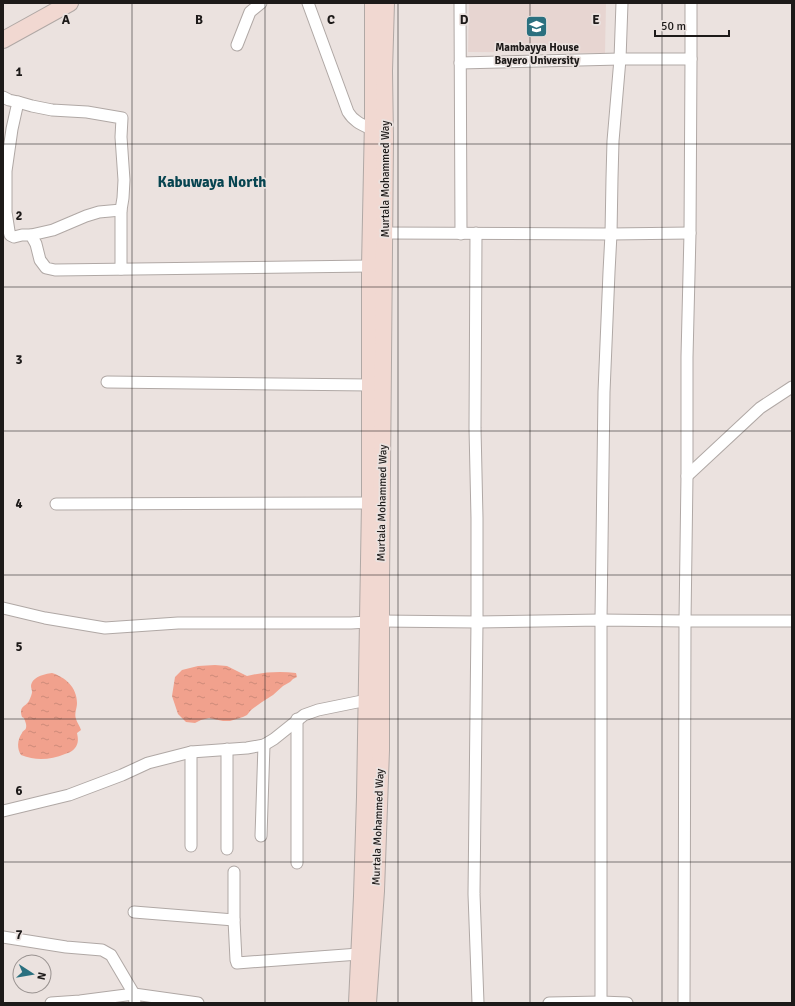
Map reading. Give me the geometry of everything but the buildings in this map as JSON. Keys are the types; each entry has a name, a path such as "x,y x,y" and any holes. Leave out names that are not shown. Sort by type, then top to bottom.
{"main road":[{"path":"3,40 70,3"},
{"name":"Murtala Mohammed Way","path":"368,1003 376,891 381,750 374,621 370,503 370,266 373,130 373,3"},
{"name":"Murtala Mohammed Way","path":"356,1003 362,896 367,700 374,621 381,583 385,138 384,71 386,3"}],"street":[{"path":"237,45 250,12 261,3"},
{"path":"308,3 348,112 356,122 373,130"},
{"path":"460,3 461,234"},
{"path":"601,1002 601,620 604,392 608,272 611,234 613,141 620,59 622,3"},
{"path":"684,1003 685,622 687,357 690,233 691,3"},
{"path":"460,63 620,59 691,59"},
{"path":"3,97 9,100 52,110 88,112 122,118 121,137 124,198 121,210 121,269"},
{"path":"18,102 12,129 6,171 6,212 10,235 14,237 22,235 32,236 53,230 86,216 100,212 121,210"},
{"path":"384,233 690,233"},
{"path":"476,233 475,428 477,622 474,894 478,1003"},
{"path":"32,236 36,244 40,260 46,268 55,270 370,266"},
{"path":"107,382 370,385"},
{"path":"687,476 760,408 792,387"},
{"path":"56,504 370,503"},
{"path":"3,608 45,618 105,628 178,623 351,623 374,621 792,621"},
{"path":"3,811 69,795 122,775 148,763 191,752 247,748 264,745 304,715 318,710 367,700"},
{"path":"297,719 297,863"},
{"path":"261,836 264,745"},
{"path":"227,749 227,849"},
{"path":"191,752 191,846"},
{"path":"234,872 234,920 237,963 358,954"},
{"path":"134,912 234,920"},
{"path":"3,937 66,947 102,950 107,952 111,955 134,999"},
{"path":"51,1003 134,999 198,1003"},
{"path":"549,1003 627,1003"}],"shaded area":[{"name":"Mambayya House Bayero University","path":"469,3 606,3 605,53 468,52"}],"water":[{"path":"198,666 227,666 247,676 284,672 296,673 297,677 243,717 230,721 209,718 195,723 186,722 178,714 172,696 175,677 182,670"},
{"path":"52,673 66,680 75,692 77,703 75,717 81,730 77,733 77,744 71,752 54,758 38,759 21,755 18,747 18,741 26,727 26,723 21,713 22,708 30,699 32,692 31,686 34,680 42,675"}],"place":[{"name":"Mambayya House Bayero University","path":"537,27"}],"district":[{"name":"Kabuwaya North","path":"212,182"}]}
